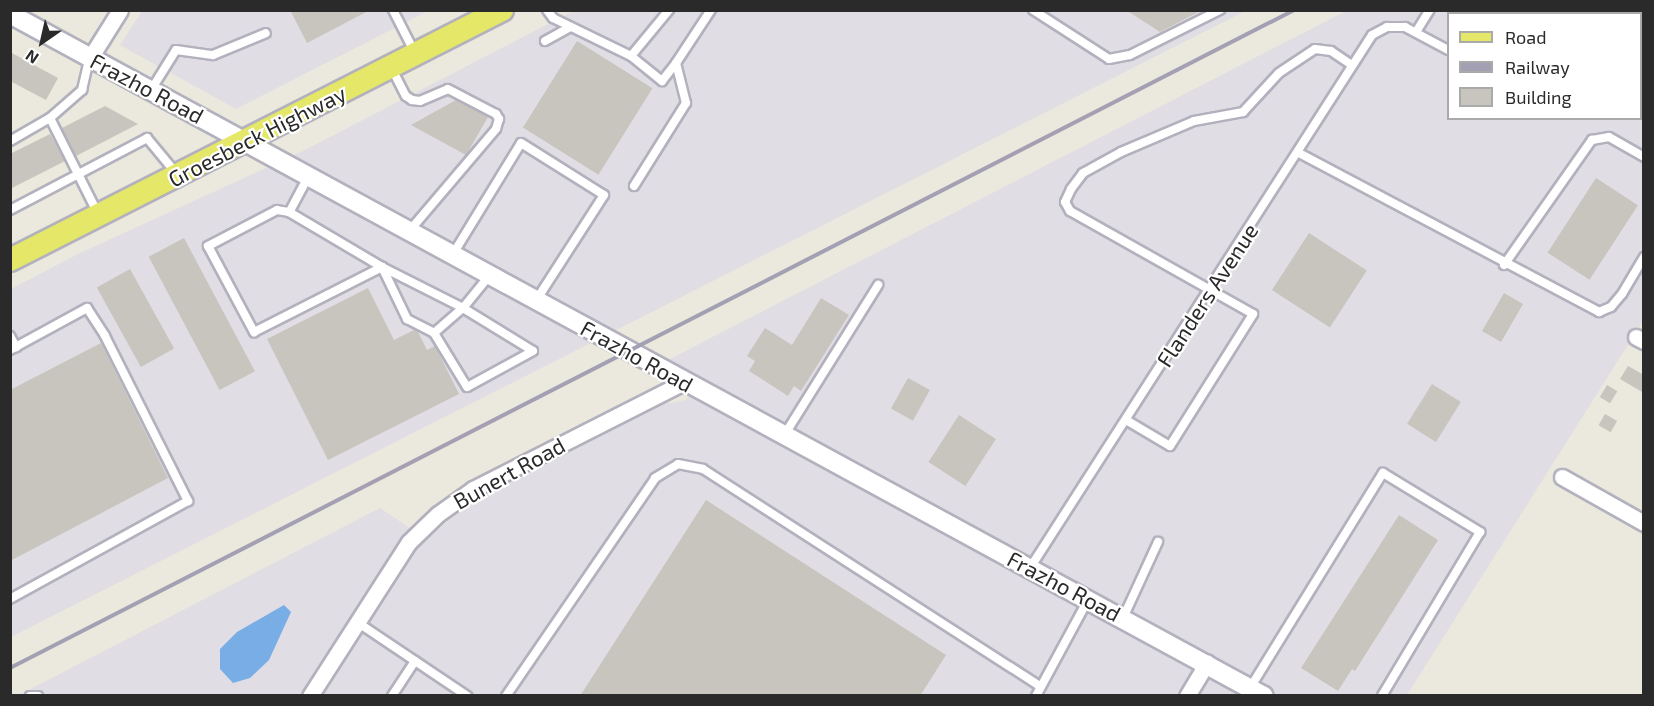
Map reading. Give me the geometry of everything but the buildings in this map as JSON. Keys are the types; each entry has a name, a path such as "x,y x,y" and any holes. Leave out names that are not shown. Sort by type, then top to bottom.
{"main road":[{"name":"Groesbeck Highway","path":"12,255 99,216 247,142 392,68 488,14"}],"street":[{"path":"90,58 120,10"},
{"name":"Frazho Road","path":"10,14 1257,692"},
{"name":"Bunert Road","path":"310,696 409,542 451,504 684,382"},
{"path":"1562,477 1644,524"},
{"path":"1186,696 1207,663"}],"lane":[{"path":"393,10 416,55"},
{"path":"547,10 570,27 631,56 662,81 711,10"},
{"path":"631,56 669,10"},
{"path":"1033,10 1108,59 1130,55 1220,10"},
{"path":"1430,10 1416,32 1447,49"},
{"path":"545,41 570,27"},
{"name":"Flanders Avenue","path":"1030,568 1299,153 1372,35 1388,27 1405,27 1416,32"},
{"path":"151,90 176,50 213,55 266,33"},
{"path":"1126,420 1170,446 1253,314 1070,211 1065,202 1083,173 1194,121 1243,112 1279,73 1315,49 1331,51 1352,65"},
{"path":"10,141 50,118 82,90 90,58"},
{"path":"634,186 686,103 676,63"},
{"path":"392,68 406,96 411,100 420,101 448,89 496,114 499,119 496,129 409,231"},
{"path":"50,118 99,216"},
{"path":"1504,265 1592,140 1609,137 1644,157"},
{"path":"10,210 147,138 179,176"},
{"path":"453,255 521,143 604,195 536,300"},
{"path":"1299,153 1470,247 1599,312 1611,307 1622,294 1644,257"},
{"path":"290,212 309,176"},
{"path":"382,267 254,332 208,246 277,210 290,212 382,267 463,308 533,351 467,387 434,333 407,319 382,267"},
{"path":"434,333 463,308 489,276"},
{"path":"784,435 878,285"},
{"path":"10,336 13,348 87,308 105,336 188,501 10,599"},
{"path":"506,696 655,478 678,464 703,469 1038,685"},
{"path":"1257,692 1296,614 1383,472 1480,532 1382,696"},
{"path":"1123,618 1158,542"},
{"path":"1036,696 1038,685 1089,599"},
{"path":"357,622 467,696"},
{"path":"393,696 415,661"},
{"path":"30,696 38,696"}],"shaded area":[{"path":"142,11 428,11 236,109 120,45"},
{"path":"573,11 1245,11 11,637 11,289 78,254 303,151"},
{"path":"1346,11 1643,11 1643,321 1407,695 17,696 380,508 426,539 472,502 663,404 686,400 700,378 668,360"}],"water":[{"path":"284,605 291,612 269,660 250,678 233,683 220,669 220,649 237,632"}],"railway":[{"path":"10,668 1294,10"}]}
